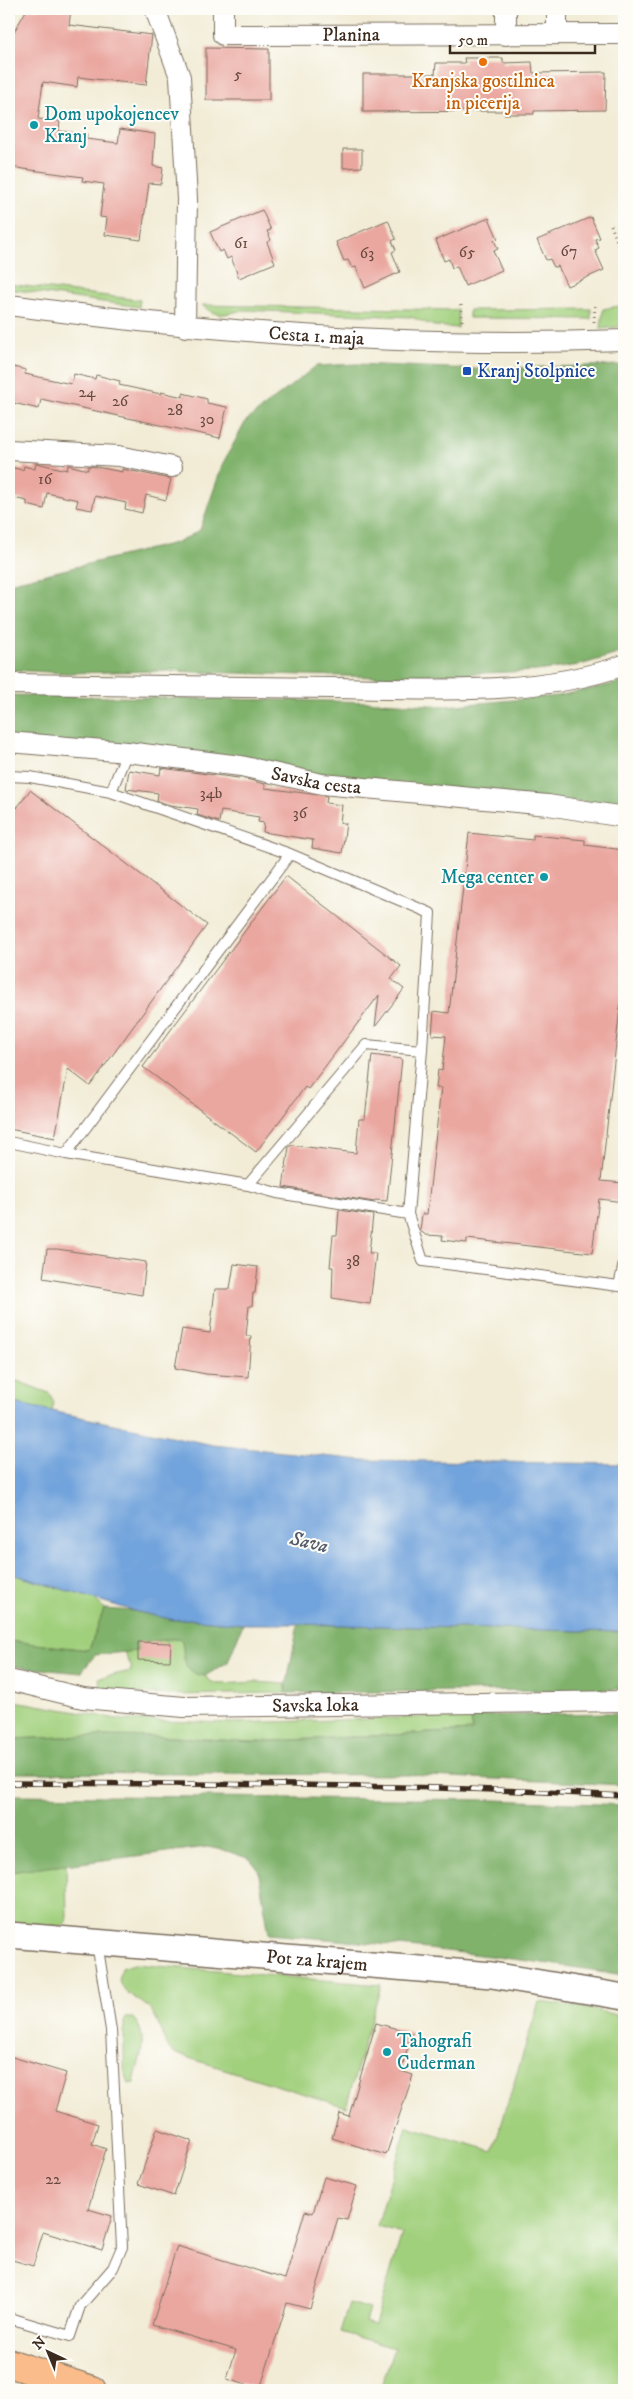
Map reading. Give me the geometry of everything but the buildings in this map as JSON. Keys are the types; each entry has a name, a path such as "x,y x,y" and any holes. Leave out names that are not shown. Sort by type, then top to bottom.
{"main road":[{"path":"9,2363 92,2390"}],"street":[{"path":"155,9 180,77 187,199 185,327"},
{"name":"Planina","path":"223,9 223,36 624,34"},
{"path":"506,9 506,34"},
{"path":"557,9 557,34"},
{"name":"Cesta 1. maja","path":"9,305 185,327 281,334 465,342 624,340"},
{"path":"9,450 119,456 172,467"},
{"path":"9,684 408,689 513,687 566,681 624,665"},
{"name":"Savska cesta","path":"9,742 127,752 241,766 322,784 548,805 624,817"},
{"name":"Savska loka","path":"9,1680 83,1698 184,1707 624,1700"},
{"name":"Pot za krajem","path":"9,1935 492,1974 624,1997"}],"lane":[{"path":"111,792 127,752"},
{"path":"9,776 30,777 111,792 290,854 430,913 422,1050 408,1214 422,1261 619,1286 624,1263"},
{"path":"66,1154 290,854"},
{"path":"248,1184 366,1045 422,1050"},
{"path":"9,1142 66,1154 248,1184 277,1193 408,1214"},
{"path":"9,2318 70,2336 80,2306 113,2268 122,2247 111,2030 97,1942"}],"path":[{"path":"611,225 624,262"},
{"path":"595,304 595,322"}],"green space":[{"path":"9,284 140,300 139,307 9,289"},
{"path":"202,305 458,310 458,328 434,326 411,317 242,310 216,314"},
{"path":"624,305 624,326 601,329 603,309"},
{"path":"591,309 591,319 469,318 469,310"},
{"path":"357,364 472,369 624,365 624,652 580,665 537,671 377,677 160,671 66,673 9,670 9,583 179,542 200,530 223,463 246,421 316,366"},
{"path":"624,682 624,805 457,792 9,738 9,695 380,702 446,706 557,696"},
{"path":"9,1378 49,1393 54,1402 52,1411 9,1402"},
{"path":"9,1573 95,1599 104,1609 89,1650 9,1641"},
{"path":"104,1609 134,1611 174,1620 188,1619 243,1624 228,1662 205,1676 196,1674 186,1667 182,1641 179,1638 140,1643 137,1651 95,1655 81,1673 9,1666 9,1641 89,1650"},
{"path":"298,1624 624,1632 624,1689 285,1693"},
{"path":"179,1638 182,1640 184,1659 196,1674 205,1676 212,1682 220,1684 255,1682 286,1684 285,1693 168,1695 101,1691 99,1678 131,1671 131,1666 124,1652 137,1651 139,1643"},
{"path":"9,1700 123,1720 233,1723 471,1716 472,1731 252,1742 176,1737 93,1736 9,1739"},
{"path":"624,1714 624,1785 407,1775 9,1773 9,1739 93,1736 176,1737 252,1742 472,1731 471,1716"},
{"path":"9,1795 495,1800 624,1805 624,1975 447,1951 269,1934 258,1869 250,1859 227,1851 207,1847 9,1872"},
{"path":"66,1864 67,1922 61,1926 9,1922 9,1872"},
{"path":"134,1964 381,1985 346,2107 173,2053 165,2043 152,2012 120,1985 119,1978 122,1968"},
{"path":"539,2002 579,2007 624,2016 624,2390 380,2390 394,2348 340,2332 349,2303 369,2309 365,2322 375,2325 402,2233 377,2226 407,2126 493,2151"},
{"path":"126,2018 133,2018 138,2025 142,2041 134,2083 129,2084 124,2069 124,2022"}],"water":[{"name":"Sava","path":"9,1402 213,1445 363,1460 624,1464 624,1632 243,1624 188,1619 174,1620 134,1611 9,1573"}],"railway":[{"path":"9,1783 393,1787 624,1796"}],"place":[{"name":"Kranjska gostilnica in picerija","path":"483,62"},
{"name":"Dom upokojencev Kranj","path":"34,125"},
{"name":"Kranj Stolpnice","path":"467,371"},
{"name":"Mega center","path":"544,877"},
{"name":"Tahografi Cuderman","path":"387,2052"}]}
